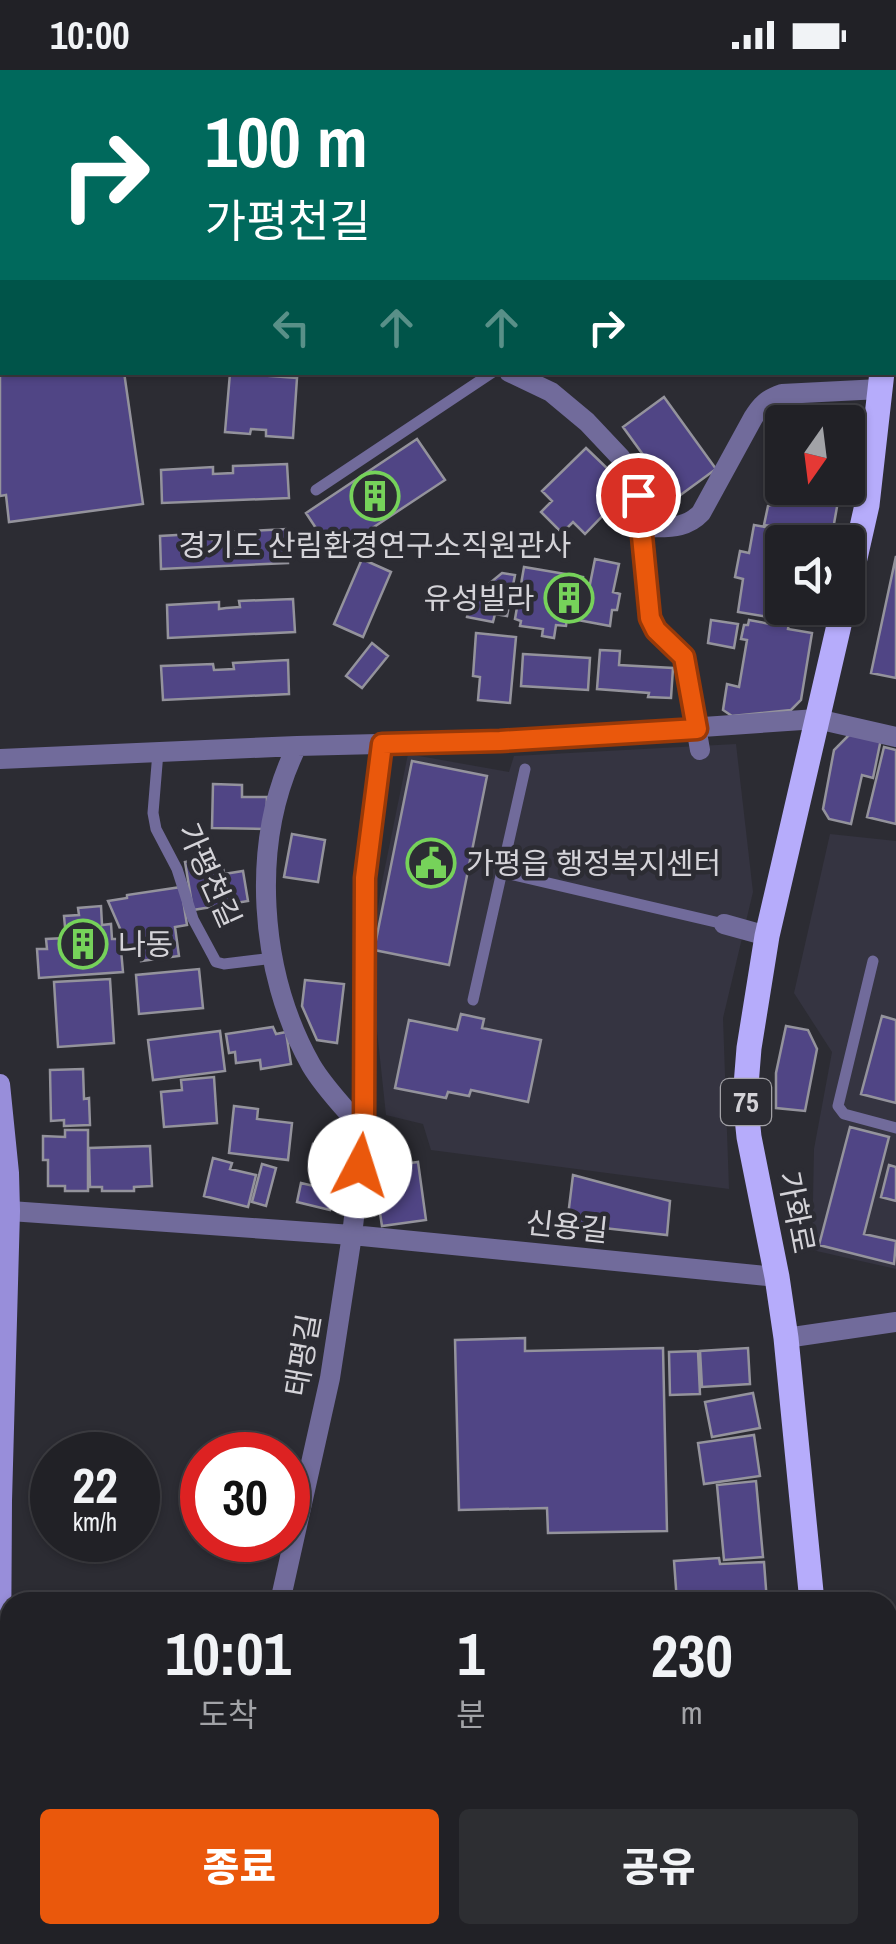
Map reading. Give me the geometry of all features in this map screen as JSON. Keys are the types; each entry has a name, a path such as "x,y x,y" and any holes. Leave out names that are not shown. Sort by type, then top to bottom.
{"main road":[{"path":"863,525 881,381"},
{"name":"가화로","path":"811,1592 786,1338 745,1098 767,936 839,625"}],"street":[{"path":"515,375 550,392 587,422 632,474 638,495 650,618 656,630 684,657 700,750"},
{"path":"641,528 687,524 695,519 753,418 769,398 881,381"},
{"path":"0,759 500,741 817,719 896,737"},
{"path":"352,1235 364,1131 365,878 382,744"},
{"name":"가평천길","path":"275,960 266,890 270,838 280,788 297,746"},
{"path":"724,924 767,936"},
{"path":"275,960 296,1035 311,1064 325,1087 364,1131"},
{"path":"0,1084 10,1211 2,1592"},
{"name":"신용길","path":"10,1211 352,1235 777,1277"},
{"name":"태평길","path":"282,1592 330,1378 352,1235"},
{"path":"786,1338 896,1322"}],"lane":[{"path":"316,490 488,375"},
{"name":"가평천길","path":"158,752 153,813 156,830 177,869 193,919 216,962 275,960"},
{"path":"473,1000 525,769"},
{"path":"501,872 724,924"},
{"path":"873,961 838,1106 844,1114 896,1128"}],"shaded area":[{"name":"가평읍 행정복지센터","path":"736,744 753,892 723,1018 729,1189 431,1150 423,1124 386,1115 370,965 408,754 509,772 514,756"},
{"path":"830,834 896,841 896,1269 812,1250 814,1149 832,1052 794,993"}],"building":[{"path":"0,375 124,375 143,504 9,522 6,495 0,496"},
{"path":"230,375 297,378 293,438 266,436 266,430 251,429 250,434 225,432"},
{"path":"664,397 716,469 675,499 623,427"},
{"name":"경기도 산림환경연구소직원관사","path":"417,439 445,480 333,554 306,513"},
{"path":"586,448 610,471 605,476 617,487 605,499 612,506 585,534 573,522 562,533 541,512 552,501 542,491"},
{"path":"287,464 289,498 162,503 161,470 213,467 213,474 233,473 233,466"},
{"path":"837,505 834,525 764,525 768,506"},
{"path":"754,525 765,527 765,616 738,612 743,579 735,577 740,551 749,553"},
{"path":"286,529 288,563 161,569 160,536 212,533 212,540 233,538 232,532"},
{"path":"896,556 896,678 871,673"},
{"path":"362,559 391,572 363,637 334,624"},
{"name":"유성빌라","path":"595,559 619,564 613,592 620,594 610,626 567,618 566,626 556,625 554,638 542,636 543,629 520,626 521,621 515,619 524,567 583,577 582,583 590,584"},
{"path":"502,573 515,575 507,616 495,614 493,622 467,617 468,611 458,609"},
{"path":"293,599 295,632 168,638 167,605 219,602 219,609 240,607 239,601"},
{"path":"711,620 738,624 734,648 708,643"},
{"path":"749,620 789,625 788,629 812,633 801,700 791,710 732,716 723,710 727,684 739,687 747,640 741,639 744,625"},
{"path":"476,633 516,637 510,703 478,700 480,677 473,676"},
{"path":"372,643 388,656 362,688 346,676"},
{"path":"600,650 620,651 619,665 673,668 671,698 597,689"},
{"path":"523,654 590,658 588,690 521,686"},
{"path":"288,660 289,694 163,700 161,666 213,664 214,670 234,669 233,663"},
{"path":"852,732 881,739 873,778 862,775 851,824 829,819 823,809 834,750"},
{"path":"884,747 896,750 896,824 867,817"},
{"name":"가평읍 행정복지센터","path":"412,761 487,776 449,965 374,950"},
{"path":"213,784 242,785 242,797 267,797 266,829 212,828"},
{"path":"292,834 325,840 318,882 284,877"},
{"path":"202,859 204,870 223,867 224,874 243,871 248,901 193,910 185,862"},
{"path":"181,887 187,925 175,927 179,956 141,961 139,946 128,947 108,901"},
{"name":"나동","path":"101,906 102,925 111,924 112,939 120,939 123,972 39,978 37,949 47,949 46,939 66,938 64,916 79,915 78,908"},
{"path":"199,969 203,1008 139,1014 136,975"},
{"path":"110,979 114,1043 58,1047 54,982"},
{"path":"305,980 344,984 337,1043 317,1040 302,1006"},
{"path":"461,1014 484,1019 482,1028 541,1040 528,1102 471,1090 469,1096 448,1092 446,1098 395,1088 409,1020 457,1030"},
{"path":"882,1016 896,1020 896,1103 861,1094"},
{"path":"786,1026 808,1030 817,1049 805,1111 776,1108 776,1073"},
{"path":"273,1027 276,1034 286,1032 291,1064 261,1069 260,1060 236,1063 235,1052 229,1053 226,1034"},
{"path":"220,1031 225,1071 153,1080 148,1040"},
{"path":"83,1069 90,1125 64,1126 64,1120 51,1121 50,1070"},
{"path":"214,1077 217,1123 164,1127 161,1092 182,1090 181,1080"},
{"path":"234,1106 258,1109 257,1119 292,1123 288,1160 229,1153"},
{"path":"850,1127 889,1137 864,1234 896,1241 894,1264 819,1245"},
{"path":"65,1130 88,1130 88,1191 48,1186 43,1136 65,1137"},
{"path":"313,1144 342,1150 338,1167 310,1161"},
{"path":"150,1146 152,1186 134,1187 134,1191 90,1187 89,1148"},
{"path":"213,1158 232,1163 230,1169 256,1175 248,1207 204,1196"},
{"path":"418,1162 426,1220 382,1226 373,1168"},
{"path":"262,1164 276,1168 266,1206 252,1202"},
{"path":"889,1165 896,1167 896,1201 881,1197"},
{"path":"573,1175 670,1201 667,1235 567,1224"},
{"path":"301,1183 335,1191 330,1210 297,1202"},
{"path":"525,1338 525,1351 663,1348 667,1531 548,1533 547,1508 459,1510 455,1340"},
{"path":"748,1348 750,1384 702,1387 700,1351"},
{"path":"698,1351 700,1394 670,1395 669,1352"},
{"path":"753,1393 760,1428 712,1437 705,1402"},
{"path":"754,1435 760,1476 704,1484 698,1443"},
{"path":"756,1481 763,1557 724,1560 717,1485"},
{"path":"719,1558 720,1564 764,1562 766,1592 676,1592 674,1561"}],"place":[{"name":"경기도 산림환경연구소직원관사","path":"375,496"},
{"name":"유성빌라","path":"569,598"},
{"name":"가평읍 행정복지센터","path":"431,863"},
{"name":"나동","path":"83,944"}],"route":[{"path":"360,1166 364,1131 365,878 382,744 697,729 684,657 656,630 650,618 638,495"}]}
